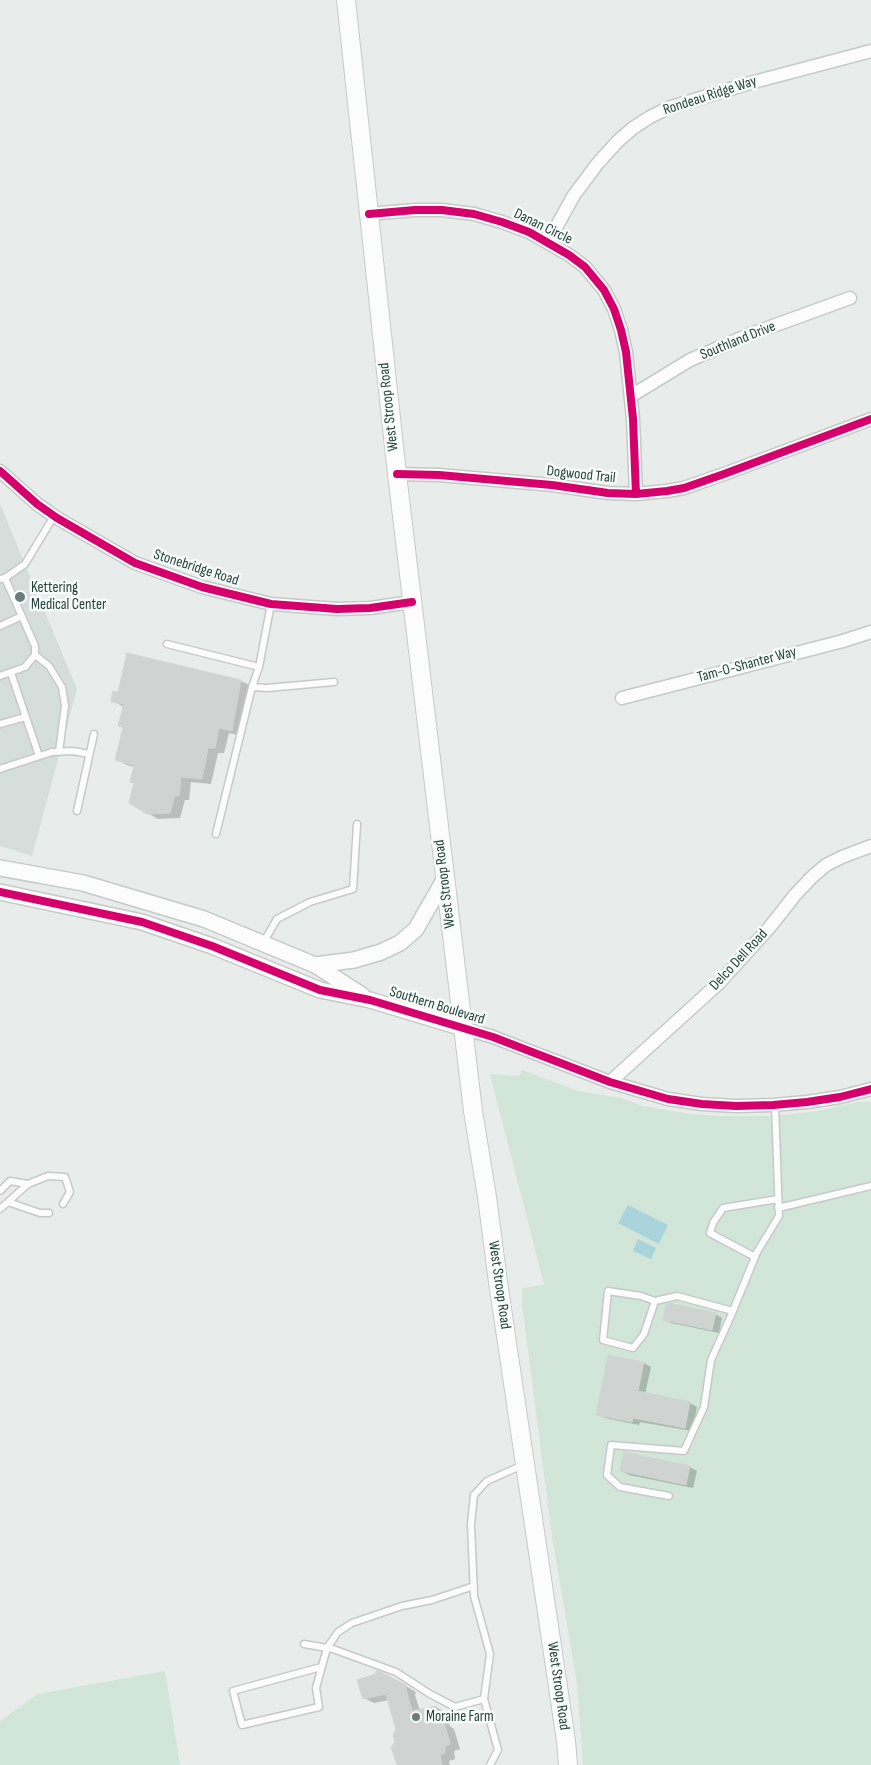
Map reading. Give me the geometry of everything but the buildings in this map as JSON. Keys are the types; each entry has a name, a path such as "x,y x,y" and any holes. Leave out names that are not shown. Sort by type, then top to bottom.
{"main road":[{"name":"West Stroop Road","path":"346,0 397,474 473,1111 568,1765"}],"street":[{"name":"Rondeau Ridge Way","path":"548,242 574,195 598,163 618,141 650,117 668,108 750,83 871,51"},
{"name":"Danan Circle","path":"369,214 415,210 442,210 474,214 502,222 548,242 570,255 585,267 604,290 614,310 626,352 633,419 636,494"},
{"name":"Southland Drive","path":"631,396 663,375 698,356 850,298"},
{"name":"Dogwood Trail","path":"397,474 439,475 552,485 608,493 636,494 667,491 684,488 871,419"},
{"name":"Stonebridge Road","path":"0,471 36,504 54,516 136,563 202,587 271,604 337,609 370,608 412,602"},
{"name":"Tam-O-Shanter Way","path":"622,698 843,641 871,632"},
{"name":"Delco Dell Road","path":"610,1082 720,982 770,928 795,895 812,877 826,865 871,846"},
{"name":"Southern Boulevard","path":"0,868 83,883 204,919 315,965 370,1000"},
{"path":"315,965 354,960 381,952 400,942 416,929 444,880"},
{"name":"Southern Boulevard","path":"0,892 142,922 212,946 320,990 370,1000 493,1037 610,1082 643,1092 685,1101 736,1106 807,1102 840,1097 871,1089"}],"lane":[{"path":"0,676 25,668 35,654 35,646 22,616 2,579 25,564 54,516"},
{"path":"216,834 252,687 259,667 271,604"},
{"path":"0,626 22,616"},
{"path":"167,644 259,667"},
{"path":"35,654 49,666 62,687 65,706 59,752"},
{"path":"11,673 24,717 39,756"},
{"path":"252,687 267,688 334,682"},
{"path":"0,724 24,717"},
{"path":"77,811 94,734"},
{"path":"0,769 52,752 73,751 89,754"},
{"path":"263,943 277,919 310,902 353,889 357,824"},
{"path":"669,1496 620,1487 607,1475 611,1445 684,1451 704,1407 710,1360 733,1311 755,1256 779,1216 775,1105"},
{"path":"0,1210 28,1184 48,1176 65,1177 70,1192 63,1204"},
{"path":"0,1191 10,1181 28,1184"},
{"path":"778,1208 871,1186"},
{"path":"755,1256 710,1233 714,1223 723,1208 778,1199"},
{"path":"8,1202 40,1213 49,1213"},
{"path":"655,1301 644,1334 633,1348 603,1340 608,1291 641,1296 655,1301 677,1296 733,1311"},
{"path":"490,1765 498,1750 484,1699 490,1654 474,1596 471,1524 474,1494 487,1481 525,1465"},
{"path":"321,1667 233,1691 242,1725 319,1707 316,1688 328,1648 338,1632 352,1623 402,1606 432,1600 474,1586"},
{"path":"304,1644 328,1648 396,1672 430,1694 455,1707 484,1699"},
{"path":"494,1757 498,1765"}],"shaded area":[{"name":"Kettering Medical Center","path":"0,504 77,689 32,856 0,846"}],"green space":[{"path":"522,1070 578,1091 621,1098 643,1106 690,1114 775,1116 818,1111 858,1102 871,1102 871,1765 583,1765 577,1683 552,1536 522,1304 522,1288 544,1285 490,1074 519,1076"},
{"path":"165,1671 180,1765 0,1765 0,1721 38,1694"}],"water":[{"path":"628,1205 668,1225 659,1244 618,1223"},
{"path":"638,1239 656,1248 651,1259 633,1251"}],"cycle path":[{"path":"369,214 415,210 442,210 474,214 529,232 569,255 585,267 604,290 614,309 626,352 633,419 636,494"},
{"path":"397,474 439,475 552,485 608,493 636,494 667,491 684,488 724,474 871,419"},
{"path":"0,471 37,504 57,518 135,563 202,587 271,604 337,609 370,608 412,602"},
{"path":"0,892 142,922 212,946 320,990 370,1000 493,1037 610,1082 668,1099 736,1106 773,1105 840,1097 871,1089"}],"place":[{"name":"Kettering Medical Center","path":"20,597"},
{"name":"Moraine Farm","path":"416,1717"}]}
